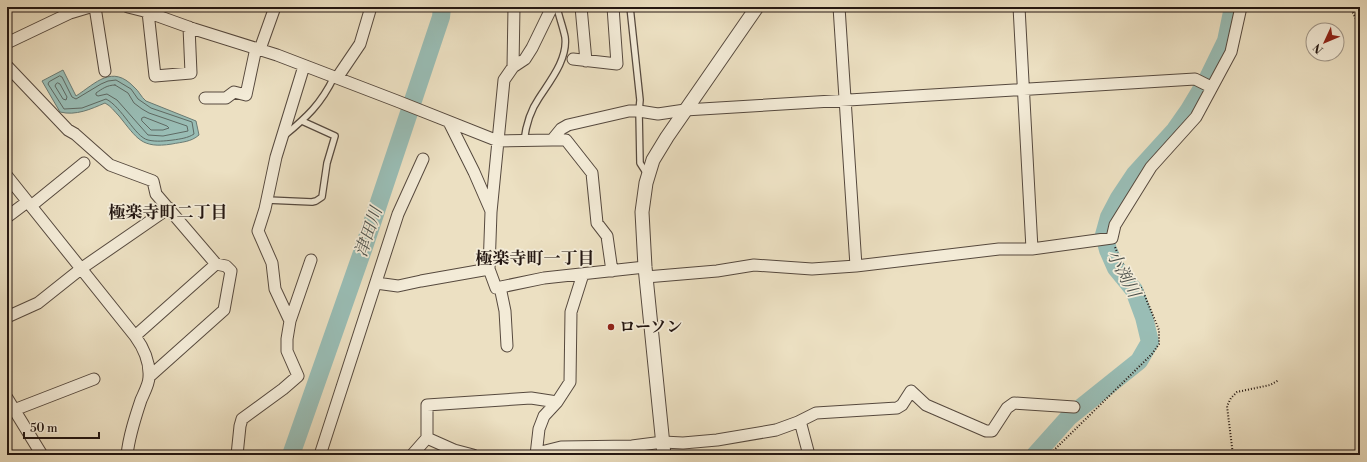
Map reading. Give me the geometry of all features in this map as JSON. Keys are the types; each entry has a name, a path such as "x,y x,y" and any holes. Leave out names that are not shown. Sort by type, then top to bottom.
{"street":[{"path":"7,43 70,13 90,7"},
{"path":"95,7 106,71"},
{"path":"128,7 146,10 189,27 258,49 335,77 498,142 566,140 592,173 597,223 607,236 612,270"},
{"path":"205,98 226,98 234,92 246,95 258,49 275,7"},
{"path":"335,77 360,44 371,7"},
{"path":"513,67 514,7"},
{"path":"552,7 525,59 513,67 504,80 491,212 489,269 496,288 544,278 612,270 646,272 717,272 754,265 812,269 856,266 999,249 1032,249 1112,238 1115,225 1151,167 1196,117 1231,52 1240,7"},
{"path":"581,7 586,60"},
{"path":"573,59 617,64 613,7"},
{"path":"664,449 646,272 642,212 648,176 653,160 684,110 757,7"},
{"path":"839,7 856,266"},
{"path":"1019,7 1032,249"},
{"path":"146,10 155,76 191,74 189,27"},
{"path":"7,66 68,130 75,134 110,165 153,181 156,194 216,264 226,266 231,271 224,310 149,377"},
{"path":"290,321 275,289 272,263 258,231 267,200 276,157 304,66"},
{"path":"552,140 561,129 568,125 629,111 658,114 684,110 1024,91 1195,79 1211,87"},
{"path":"448,122 474,172 491,212"},
{"path":"320,455 398,214 423,159"},
{"path":"7,217 29,204 84,163"},
{"path":"7,176 135,336 147,359 149,377 128,442 127,455"},
{"path":"7,317 38,302 82,268 169,208"},
{"path":"237,455 242,420 298,376 287,351 287,338 290,321 310,260"},
{"path":"135,336 216,264"},
{"path":"376,283 398,286 489,269"},
{"path":"583,274 572,312 570,382 557,402 544,416 539,429 538,454 561,447 632,446 664,449 683,443 731,438 776,430 816,413 896,408 902,406 911,391 926,405 986,431 992,431 1007,408 1014,403 1074,407"},
{"path":"500,287 505,312 507,346"},
{"path":"14,410 94,379"},
{"path":"7,398 42,455"},
{"path":"412,455 427,438 427,405 531,398 557,402"},
{"path":"800,421 809,455"},
{"path":"427,438 454,450 473,455"}],"lane":[{"path":"524,141 526,126 530,115 538,98 556,74 563,52 565,38 557,7"},
{"path":"630,7 640,100 640,163 648,176"},
{"path":"282,138 302,121 325,95 335,77"},
{"path":"267,200 312,202 322,197 327,163 335,136 302,121"}],"path":[{"path":"1350,7 1360,27"},
{"path":"1049,455 1152,354 1159,344 1159,330 1142,289 1121,262 1112,238"},
{"path":"1233,455 1227,406 1231,398 1237,392 1270,385 1279,380"}],"water":[{"path":"63,70 76,96 97,81 104,78 111,76 126,80 146,101 196,121 199,135 193,139 183,142 153,145 146,143 136,136 119,116 105,103 89,110 72,113 60,112 42,81"}],"waterway":[{"name":"津田川","path":"291,455 365,244 441,17 442,7"},
{"name":"小渕川","path":"1035,455 1069,417 1139,361 1150,342 1144,317 1134,290 1116,268 1108,250 1104,235 1109,217 1119,198 1135,174 1175,130 1207,80 1226,41 1233,7"}],"place":[{"name":"ローソン","path":"611,327"}],"district":[{"name":"極楽寺町二丁目","path":"168,213"},
{"name":"極楽寺町一丁目","path":"535,259"}]}
